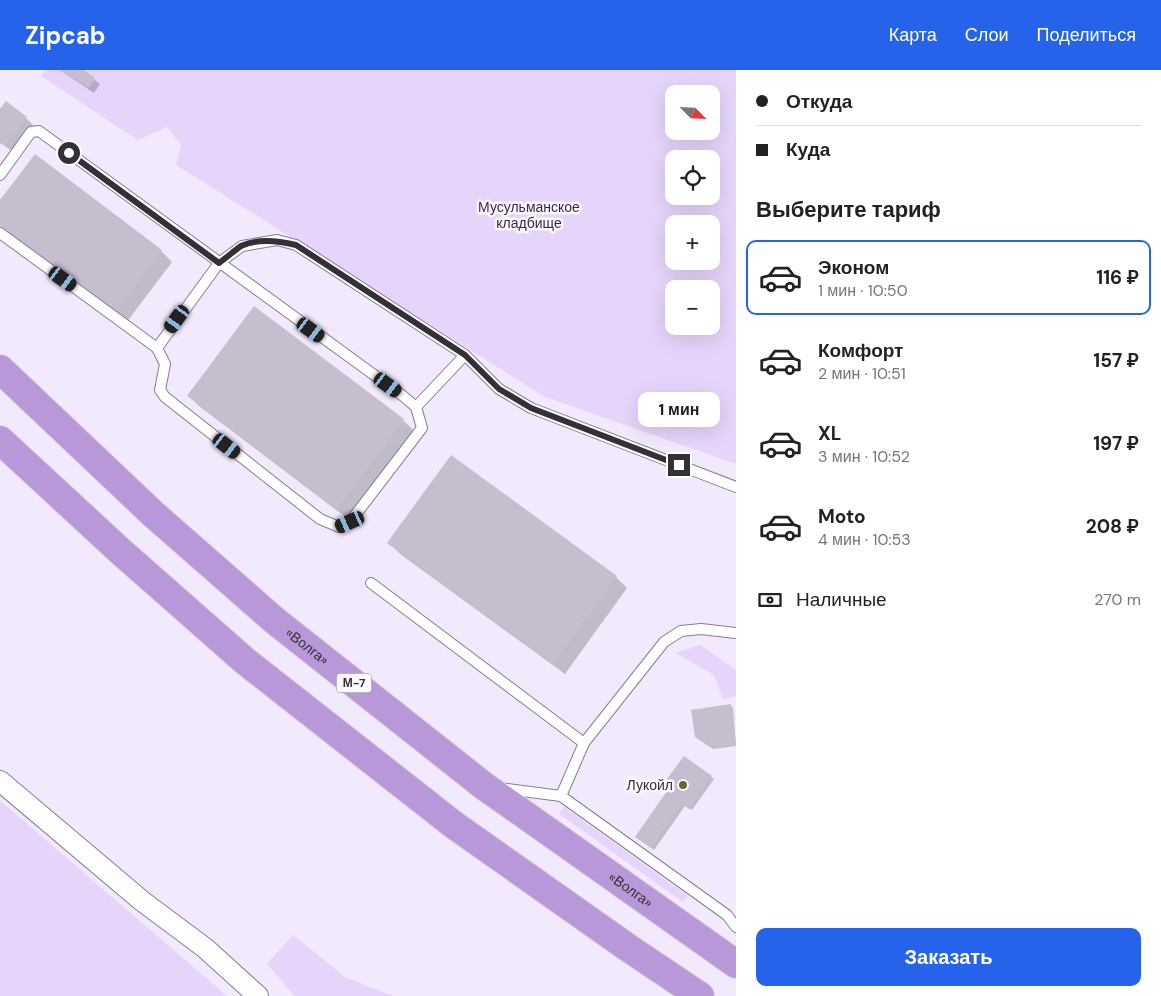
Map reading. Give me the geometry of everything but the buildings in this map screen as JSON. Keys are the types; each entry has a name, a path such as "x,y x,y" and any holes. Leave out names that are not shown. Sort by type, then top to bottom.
{"highway":[{"name":"«Волга»","path":"0,369 152,513 274,620 484,786 736,964"},
{"path":"0,440 119,550 245,661 454,825 700,996"}],"street":[{"path":"0,781 142,901 205,948 258,996"}],"lane":[{"path":"0,174 31,132 39,131 416,407 422,428 350,522 339,527 320,519 165,397 160,390 165,364 157,348 0,233"},
{"path":"157,348 219,263 242,246 277,240 296,245 465,355 499,389 531,408 736,487"},
{"path":"416,407 465,355"},
{"path":"371,583 584,743"},
{"path":"561,796 584,743 664,642 681,631 701,629 736,633"},
{"path":"484,786 561,796 727,915 736,927"}],"green space":[{"name":"Мусульманское кладбище","path":"46,70 736,70 736,464 545,397 176,165 181,145 167,127 138,140 41,76"},
{"path":"700,645 736,670 736,696 723,699 714,675 675,653"},
{"path":"0,801 5,805 227,996 0,996"},
{"path":"564,807 688,896 683,902 559,814"},
{"path":"293,935 345,977 393,996 295,996 267,964"}],"place":[{"name":"Лукойл","path":"683,785"}],"route":[{"path":"69,153 219,263 242,246 277,240 296,245 336,273 465,355 499,389 531,408 679,465"}]}
